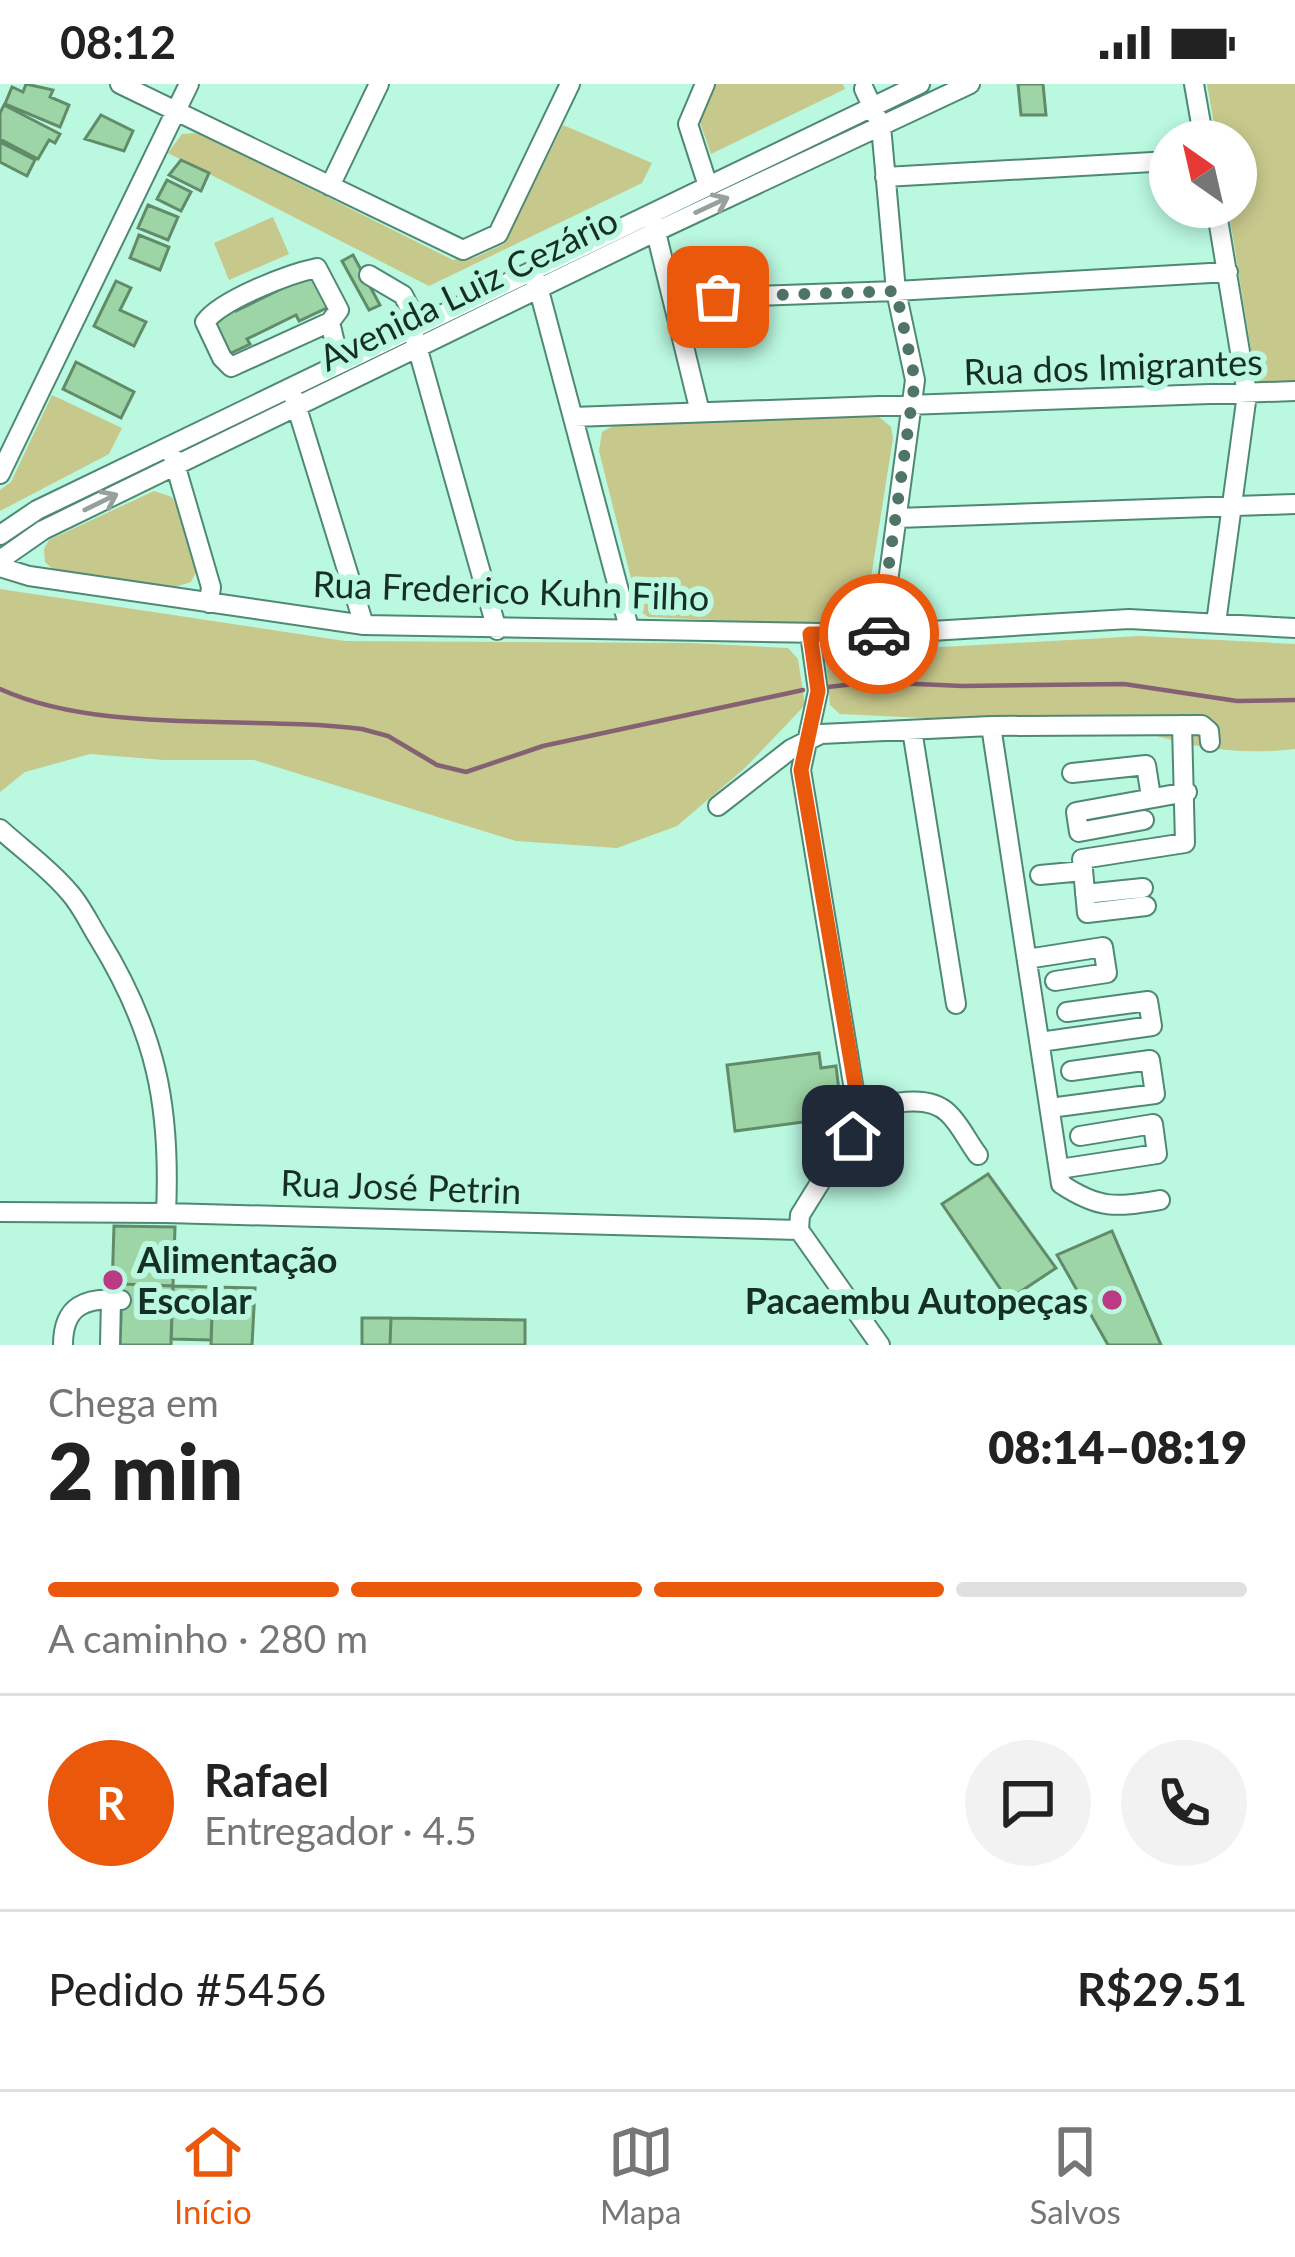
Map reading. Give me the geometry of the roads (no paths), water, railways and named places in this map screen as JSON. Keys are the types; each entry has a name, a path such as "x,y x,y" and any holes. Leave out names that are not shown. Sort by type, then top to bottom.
{"street":[{"path":"120,84 463,250 498,234 570,84"},
{"path":"0,475 189,84"},
{"path":"329,186 379,84"},
{"path":"705,84 688,124 708,186"},
{"name":"Avenida Luiz Cezário","path":"654,223 708,186 920,84"},
{"name":"Avenida Luiz Cezário","path":"0,535 38,510 297,408 418,350 537,280 872,107 970,84"},
{"path":"1194,84 1200,120"},
{"path":"872,107 885,176 896,291 915,380 881,634"},
{"path":"885,176 1149,162"},
{"path":"654,223 700,412"},
{"path":"1216,623 1247,394 1220,228"},
{"path":"317,268 338,304 338,315 330,322 231,367 222,358 205,318 292,274 317,268"},
{"path":"674,298 1228,272"},
{"path":"369,275 403,295 416,327 418,350 497,630"},
{"path":"537,280 629,628"},
{"name":"Avenida Luiz Cezário","path":"0,564 43,530 290,388 416,327 537,280"},
{"path":"330,322 347,361 362,377"},
{"path":"290,388 364,626"},
{"name":"Rua dos Imigrantes","path":"573,417 1295,392"},
{"path":"173,456 211,587 209,603"},
{"path":"897,518 1295,504"},
{"name":"Rua Frederico Kuhn Filho","path":"0,564 29,576 364,626 881,634 1129,619 1295,628"},
{"path":"810,634 818,691 801,770 859,1112 853,1136 800,1215 800,1230 880,1345"},
{"path":"1144,897 1085,894 1084,857 1186,843 1182,725"},
{"path":"718,806 821,734 991,726 1202,725 1209,731 1210,742"},
{"path":"991,726 1061,1184 1087,1202 1114,1207 1160,1200"},
{"path":"912,730 956,1004"},
{"path":"1072,773 1146,765 1151,797"},
{"path":"1144,820 1079,832 1076,812 1186,791"},
{"path":"2,834 71,893 127,984 149,1039 162,1096 169,1145 166,1213"},
{"path":"1040,875 1083,871"},
{"path":"1027,959 1103,947 1107,973 1055,981"},
{"path":"1040,1042 1152,1026 1148,1001 1067,1012"},
{"path":"1050,1108 1155,1094 1150,1060 1071,1071"},
{"path":"859,1112 892,1103 938,1106 977,1155"},
{"path":"1059,1168 1157,1154 1153,1124 1080,1136"},
{"name":"Rua José Petrin","path":"0,1212 800,1230"},
{"path":"63,1345 64,1323 73,1310 94,1299 116,1299 110,1345"}],"waterway":[{"path":"828,687 873,682 1124,684 1237,701 1295,700"},
{"path":"0,689 84,713 362,729 388,736 437,765 466,772 543,746 803,690"}],"place":[{"name":"Alimentação Escolar","path":"113,1280"},
{"name":"Pacaembu Autopeças","path":"1112,1300"}]}
